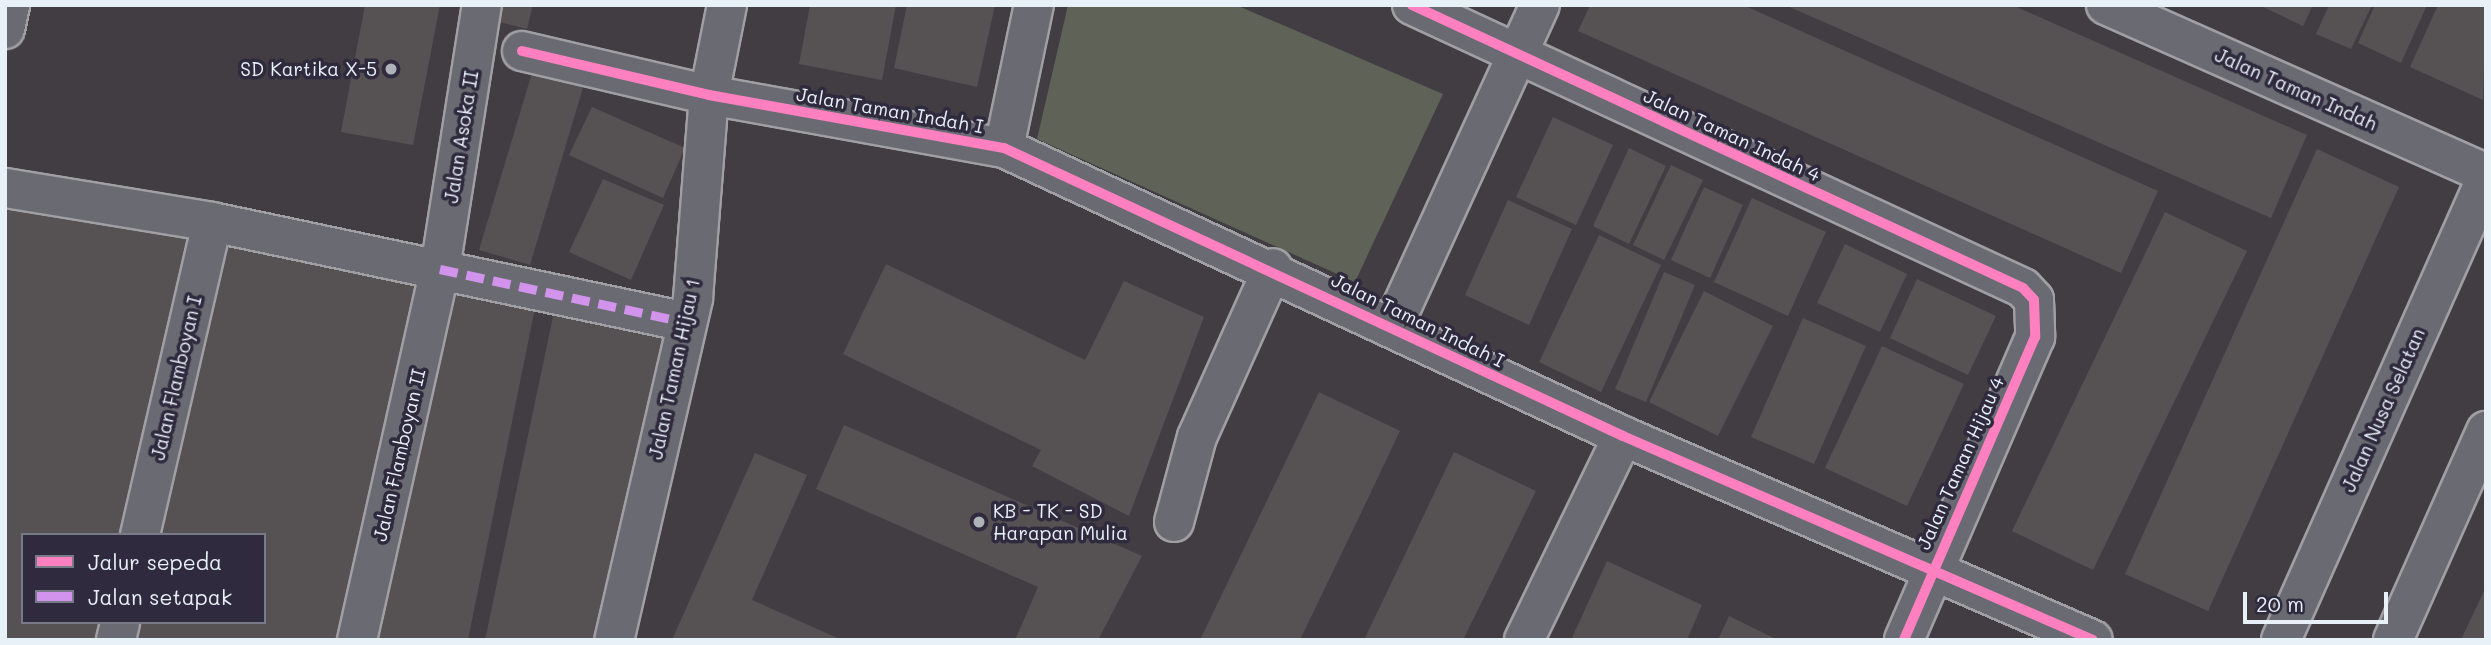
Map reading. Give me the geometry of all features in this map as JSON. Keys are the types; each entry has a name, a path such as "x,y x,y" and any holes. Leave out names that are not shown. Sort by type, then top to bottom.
{"street":[{"path":"5,29 10,5"},
{"name":"Jalan Asoka II","path":"440,269 482,5"},
{"path":"709,95 727,5"},
{"path":"1004,148 1034,5"},
{"name":"Jalan Taman Indah 4","path":"1412,5 1517,56 2023,288 2034,300"},
{"path":"1392,328 1540,5"},
{"name":"Jalan Taman Indah","path":"2106,5 2486,173"},
{"name":"Jalan Taman Indah I","path":"522,51 709,95 1004,148 1272,268 1392,328 1623,436 1933,568 2093,640"},
{"name":"Jalan Taman Hijau 1","path":"614,640 695,287 709,95"},
{"name":"Jalan Nusa Selatan","path":"2281,640 2486,179"},
{"path":"5,188 212,222 685,322"},
{"name":"Jalan Flamboyan I","path":"140,533 212,222"},
{"path":"1174,522 1196,437 1272,268"},
{"name":"Jalan Flamboyan II","path":"357,640 440,269"},
{"name":"Jalan Taman Hijau 4","path":"1903,640 2035,337 2034,300"},
{"path":"2393,640 2486,431"},
{"path":"1524,640 1623,436"}],"shaded area":[{"path":"1068,5 1236,5 1443,94 1355,282 1037,139"}],"building":[{"name":"SD Kartika X-5","path":"365,5 440,5 413,145 341,132"},
{"path":"494,5 533,5 527,29 491,20"},
{"path":"810,5 896,5 882,80 799,64"},
{"path":"907,5 995,5 977,87 894,68"},
{"path":"1590,5 1743,5 2158,191 2121,273 1578,31"},
{"path":"1785,5 2012,5 2307,135 2271,218"},
{"path":"2259,5 2313,5 2303,26"},
{"path":"2329,5 2372,5 2351,49 2316,34"},
{"path":"2375,5 2427,5 2401,63 2358,43"},
{"path":"2438,5 2486,5 2483,100 2410,67"},
{"path":"534,66 585,81 530,265 479,250"},
{"path":"592,107 685,148 663,198 569,155"},
{"path":"1553,117 1613,145 1576,225 1516,197"},
{"path":"1629,148 1666,166 1629,244 1593,226"},
{"path":"2317,149 2399,187 2208,611 2125,574"},
{"path":"1671,165 1703,180 1664,260 1633,245"},
{"path":"603,179 664,205 631,280 569,252"},
{"path":"1704,187 1743,205 1710,278 1671,260"},
{"path":"5,196 189,235 125,533 21,533 21,624 105,624 102,640 5,640"},
{"path":"1752,198 1826,232 1788,316 1714,282"},
{"path":"1508,200 1572,229 1529,325 1465,295"},
{"path":"2165,212 2247,251 2093,570 2012,531"},
{"path":"1599,235 1661,265 1601,392 1539,362"},
{"path":"227,238 418,283 336,640 129,640 133,624 266,624 266,533 154,533"},
{"path":"1845,244 1907,274 1880,332 1817,303"},
{"path":"886,264 1085,360 1124,281 1204,317 1129,516 1032,466 1041,450 843,354"},
{"path":"1664,272 1695,285 1646,402 1615,389"},
{"path":"1917,279 1996,316 1968,375 1890,338"},
{"path":"443,285 536,303 468,640 372,640"},
{"path":"1704,291 1773,326 1718,436 1649,402"},
{"path":"555,307 664,329 599,640 485,640"},
{"path":"1803,318 1866,346 1814,464 1751,437"},
{"path":"1882,346 1964,384 1907,506 1825,468"},
{"path":"1319,392 1400,431 1361,513 1300,640 1200,640"},
{"name":"KB - TK - SD Harapan Mulia","path":"844,425 1142,556 1098,640 1015,640 1038,587 816,489"},
{"path":"1454,452 1536,491 1463,640 1364,640"},
{"path":"755,453 807,475 752,600 842,640 672,640"},
{"path":"1607,561 1702,605 1687,640 1571,640"},
{"path":"2486,587 2486,640 2461,640 2465,631"},
{"path":"1729,616 1778,640 1718,640"}],"marked path":[{"path":"440,269 685,322"}],"cycle path":[{"path":"1412,5 2023,288 2034,300 2035,337 1904,640"},
{"path":"522,51 709,95 1004,148 1623,436 2093,640"}],"place":[{"name":"SD Kartika X-5","path":"391,69"},
{"name":"KB - TK - SD Harapan Mulia","path":"979,522"}]}
